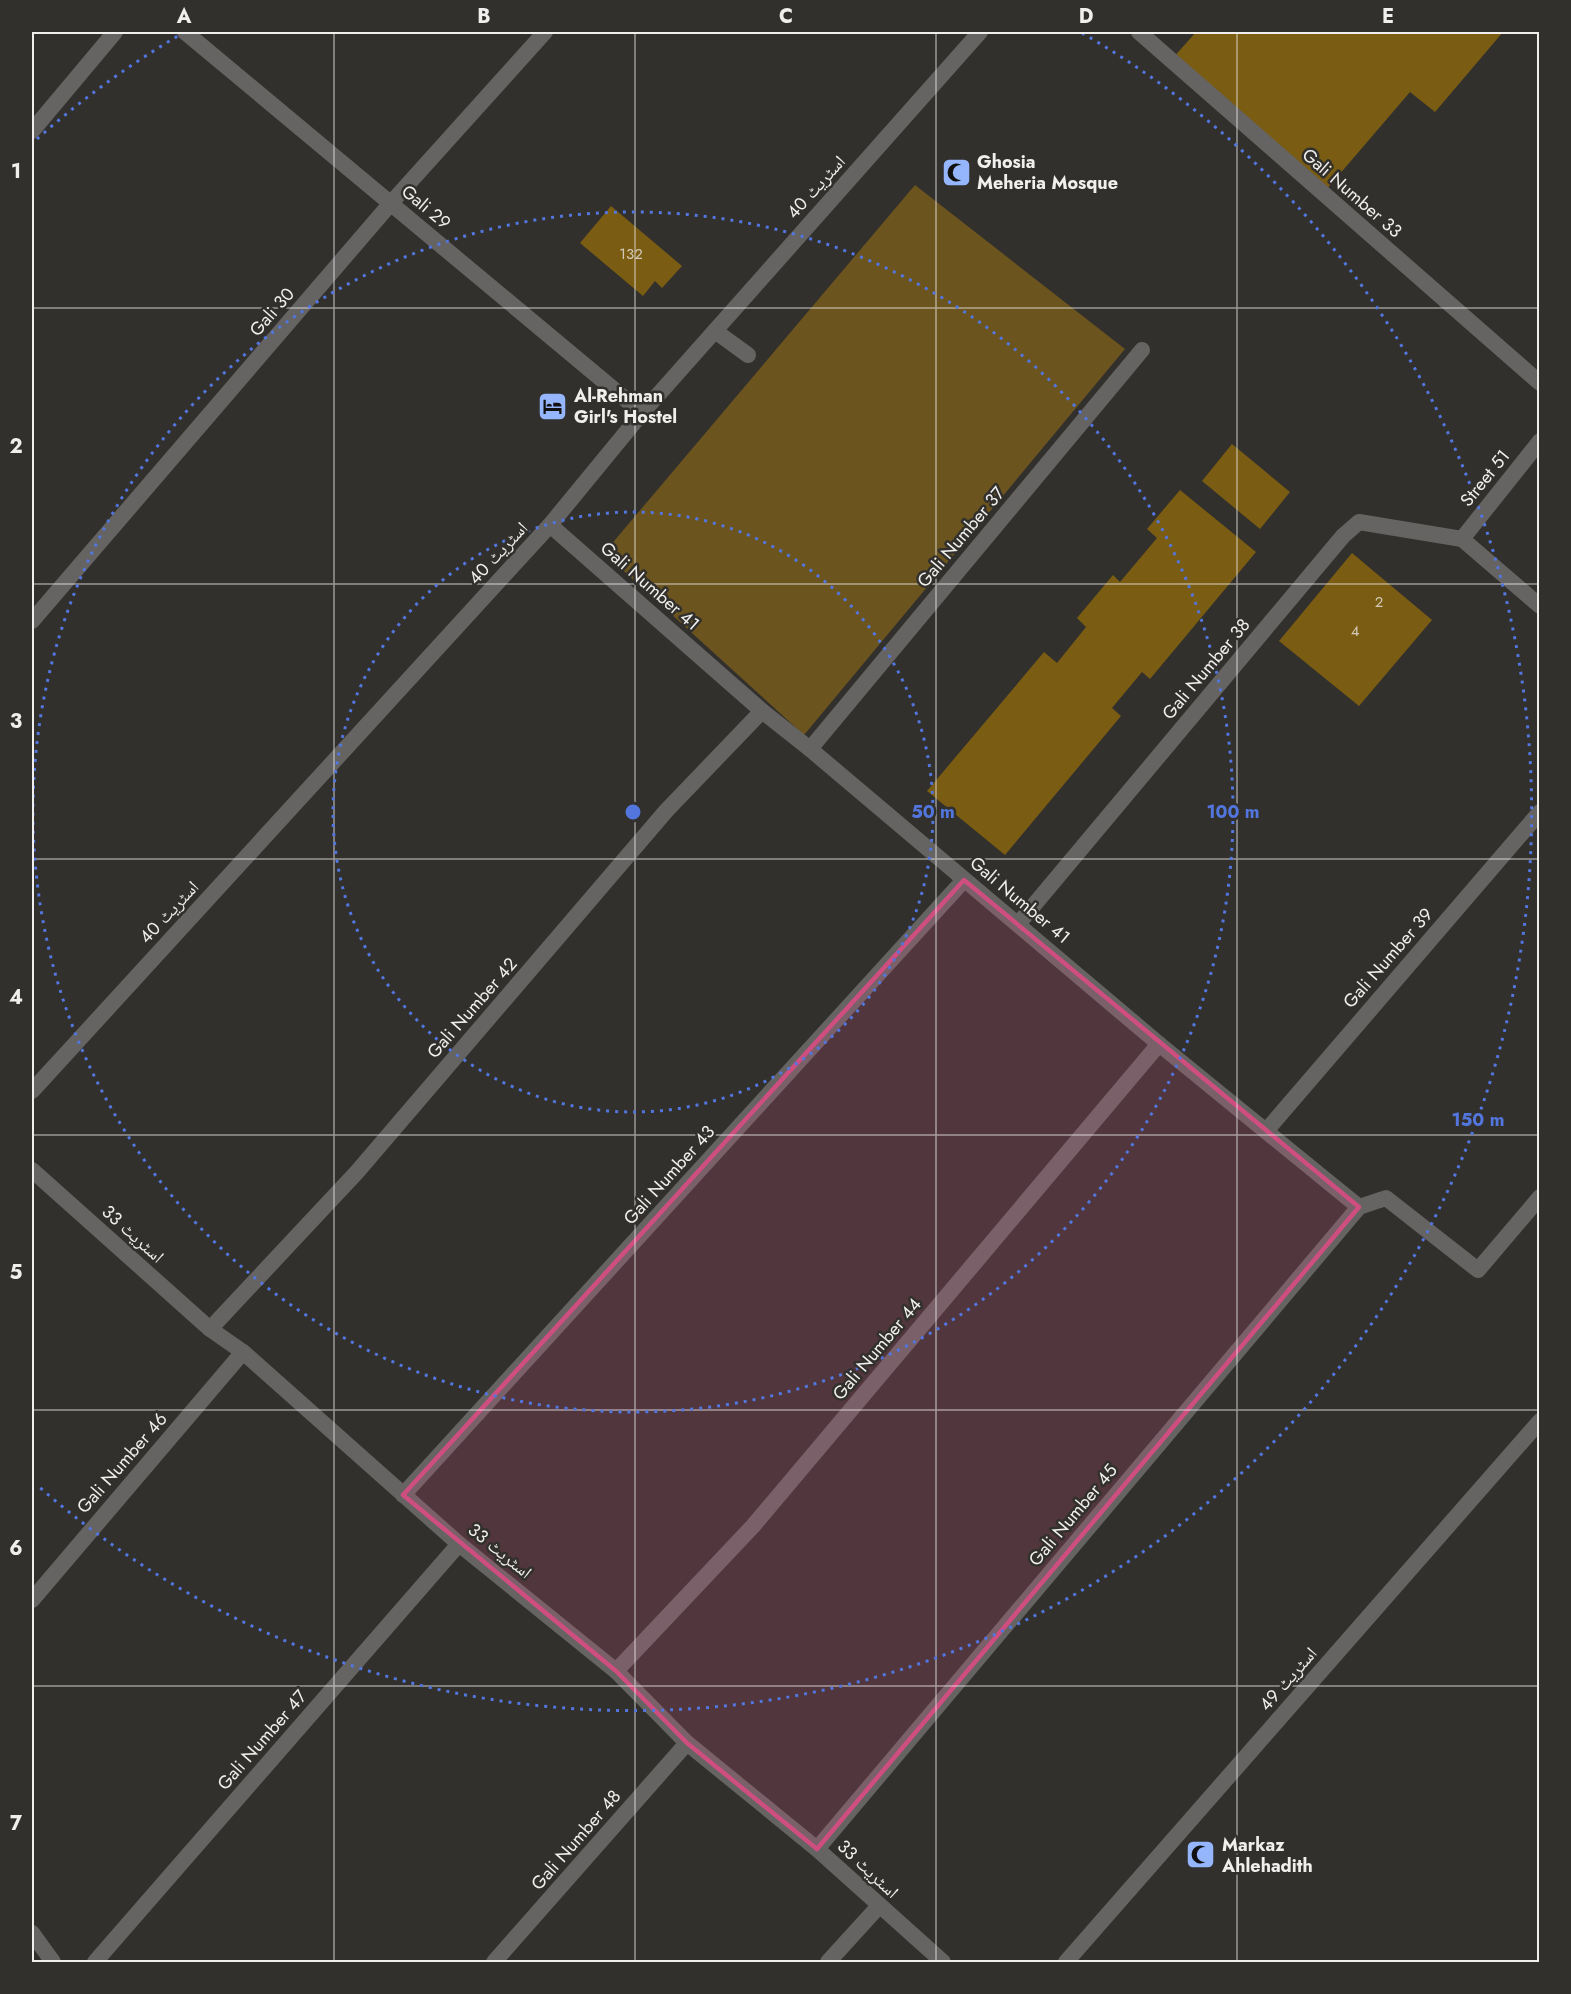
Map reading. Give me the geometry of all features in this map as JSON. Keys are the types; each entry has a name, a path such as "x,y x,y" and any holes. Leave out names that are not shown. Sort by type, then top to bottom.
{"street":[{"path":"32,131 115,32"},
{"name":"Gali 29","path":"185,32 642,413"},
{"name":"Gali 30","path":"32,621 391,203 545,32"},
{"name":"اسٹریٹ 40","path":"32,1091 550,525 642,413 980,32"},
{"name":"Gali Number 33","path":"1139,32 1539,383"},
{"path":"715,330 748,355"},
{"name":"Gali Number 37","path":"810,749 1142,350"},
{"name":"Street 51","path":"1462,539 1539,441"},
{"name":"Gali Number 38","path":"1018,924 1343,536 1359,522 1462,539"},
{"name":"Gali Number 41","path":"550,525 762,711 1159,1044 1359,1207"},
{"path":"1462,539 1539,606"},
{"name":"Gali Number 42","path":"210,1329 357,1172 666,811 762,711"},
{"name":"Gali Number 39","path":"1266,1131 1539,812"},
{"name":"Gali Number 43","path":"403,1495 964,880"},
{"name":"Gali Number 44","path":"616,1671 753,1526 1159,1044"},
{"name":"اسٹریٹ 33","path":"32,1170 210,1329 243,1352 459,1544 616,1671 687,1743 817,1849 943,1962"},
{"path":"1359,1207 1386,1198 1478,1270 1539,1197"},
{"name":"Gali Number 45","path":"817,1849 1359,1207"},
{"name":"Gali Number 46","path":"32,1599 243,1352"},
{"name":"اسٹریٹ 49","path":"1066,1962 1539,1422"},
{"name":"Gali Number 47","path":"95,1962 459,1544"},
{"name":"Gali Number 48","path":"494,1962 687,1743"},
{"path":"828,1962 879,1906"},
{"path":"32,1933 53,1962"}],"highlighted area":[{"path":"964,880 1359,1207 817,1849 687,1743 616,1671 403,1495"}],"shaded area":[{"path":"915,185 1125,349 804,735 604,553"}],"building":[{"path":"1196,32 1503,32 1435,112 1410,92 1326,190 1172,59"},
{"path":"611,206 682,266 662,288 655,281 643,296 580,243"},
{"path":"1232,444 1290,492 1260,529 1202,481"},
{"path":"1180,490 1256,552 1150,679 1142,672 1112,708 1121,716 1005,855 927,791 1044,652 1057,663 1086,627 1077,618 1113,575 1120,582 1157,538 1147,529"},
{"path":"1352,553 1432,620 1359,706 1279,641"}],"place":[{"name":"Ghosia Meheria Mosque","path":"956,172"},
{"name":"Al-Rehman Girl's Hostel","path":"553,406"},
{"name":"Markaz Ahlehadith","path":"1201,1855"}]}
